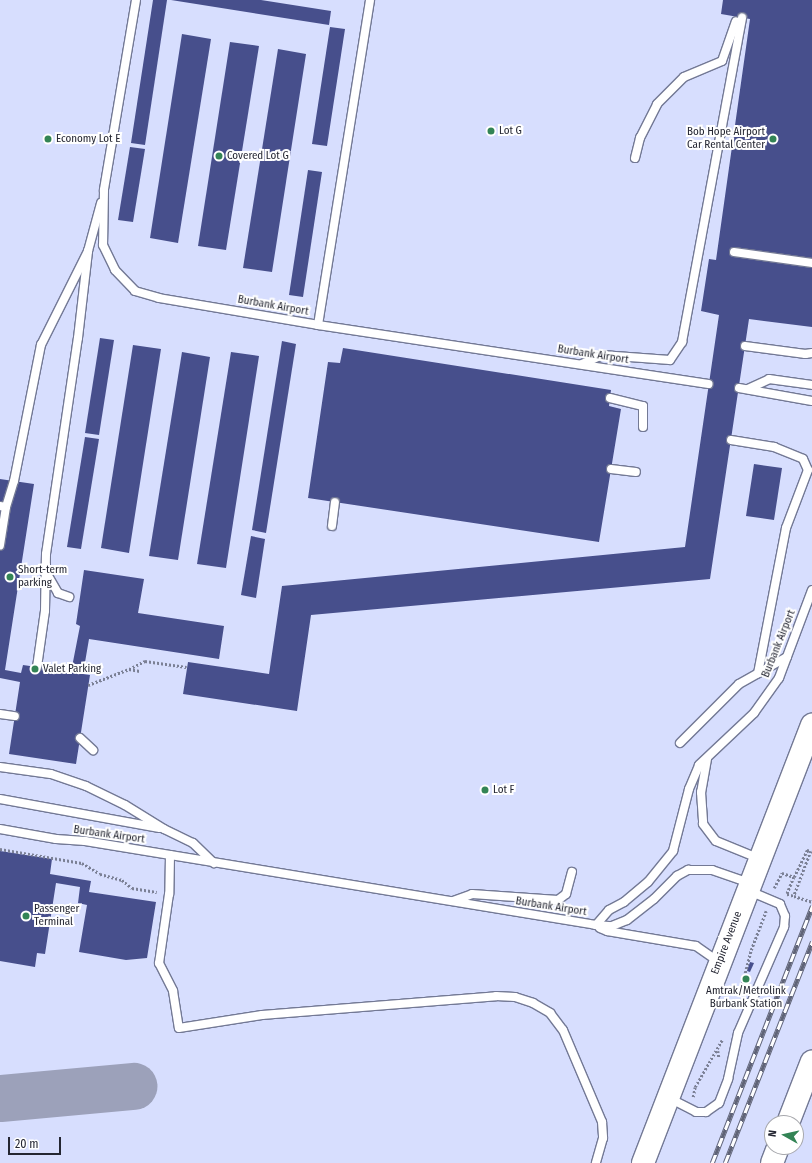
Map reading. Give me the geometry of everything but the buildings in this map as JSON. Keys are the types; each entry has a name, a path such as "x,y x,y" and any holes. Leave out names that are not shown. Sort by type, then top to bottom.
{"main road":[{"name":"Empire Avenue","path":"643,1163 812,724"},
{"path":"791,1115 812,1061"}],"lane":[{"name":"Burbank Airport","path":"136,0 104,190 103,246 115,270 135,291 159,298 318,324 709,384"},
{"path":"318,324 370,0"},
{"path":"582,364 602,355 670,360 682,342 739,17 722,61 684,77 657,104 640,138 635,158"},
{"path":"37,667 44,611 46,554 78,338 88,251 104,190"},
{"path":"0,546 3,506 14,481 41,345 88,251"},
{"path":"734,252 812,263"},
{"path":"745,346 805,354 812,353"},
{"path":"748,389 769,379 812,385"},
{"path":"739,388 812,401"},
{"path":"610,398 643,406 643,427"},
{"path":"731,440 774,447 803,459 808,470 786,528 758,673"},
{"path":"612,469 636,472"},
{"path":"332,526 335,502"},
{"path":"46,571 51,585 58,593 69,597"},
{"name":"Burbank Airport","path":"0,829 170,855 214,864 596,925 609,910 624,902 648,882 673,851 693,775 699,765 707,759 764,700 779,678 812,590"},
{"path":"680,743 739,684 787,657"},
{"path":"0,714 15,716"},
{"path":"80,738 93,750"},
{"path":"707,759 700,792 703,824 716,841 760,859"},
{"name":"Burbank Airport","path":"0,767 64,777 125,805 164,829 193,843 214,864"},
{"name":"Burbank Airport","path":"0,799 164,829"},
{"path":"170,855 169,894 159,963 173,990 179,1028 262,1015 496,996 515,997 550,1013 563,1030 602,1122 603,1138 596,1163"},
{"path":"596,925 612,926 627,920 654,899 677,876 688,870 712,870 749,887 780,904 784,909 784,922 738,1033 728,1079 719,1103 706,1112 696,1112 668,1098"},
{"path":"452,901 472,894 558,900 566,894 572,872"},
{"path":"596,925 607,931 696,946 720,962"}],"path":[{"path":"88,686 145,661 187,667"},
{"path":"129,669 140,671"},
{"path":"0,849 82,863 100,874 122,880 132,888 169,894"},
{"path":"787,894 807,850 811,851 794,896 812,902"},
{"path":"772,894 782,873 794,877"}],"taxiway":[{"path":"0,1098 133,1086"}],"railway":[{"path":"712,1163 812,906"},
{"path":"725,1163 812,942"}],"place":[{"name":"Lot G","path":"491,131"},
{"name":"Economy Lot E","path":"48,139"},
{"name":"Bob Hope Airport Car Rental Center","path":"773,139"},
{"name":"Covered Lot G","path":"219,156"},
{"name":"Short-term parking","path":"10,577"},
{"name":"Valet Parking","path":"35,669"},
{"name":"Lot F","path":"485,790"},
{"name":"Passenger Terminal","path":"26,916"},
{"name":"Amtrak/Metrolink Burbank Station","path":"746,979"}]}
